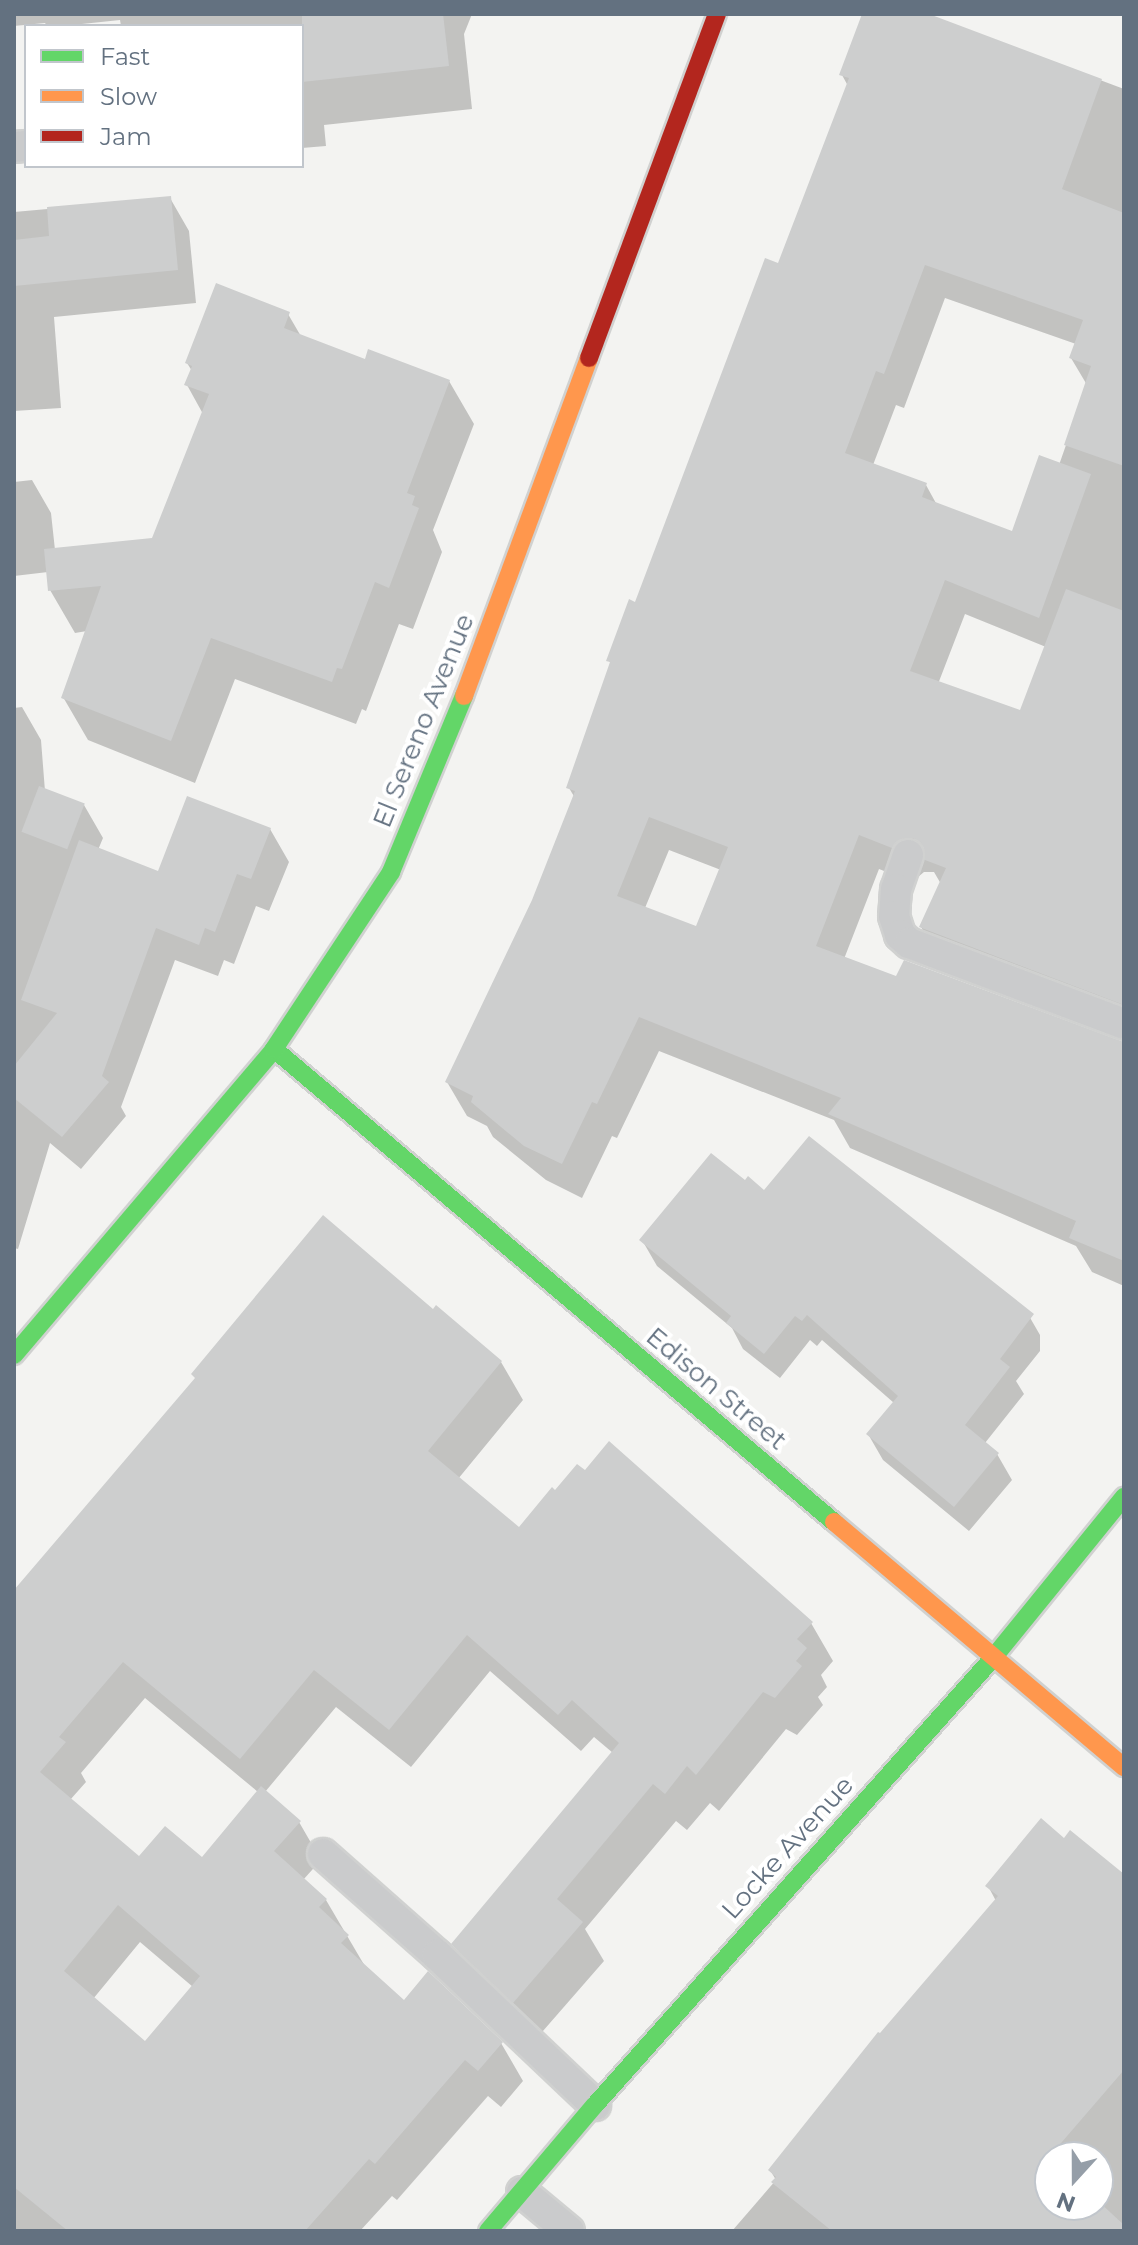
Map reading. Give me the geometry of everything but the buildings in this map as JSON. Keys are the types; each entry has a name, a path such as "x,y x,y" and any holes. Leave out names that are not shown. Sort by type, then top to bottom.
{"street":[{"name":"El Sereno Avenue","path":"14,1355 274,1049 391,872 446,744 717,14"},
{"name":"Edison Street","path":"274,1049 1124,1767"},
{"name":"Locke Avenue","path":"488,2231 595,2105 993,1658 1124,1497"}],"lane":[{"path":"908,855 896,889 894,916 900,935 909,943 1124,1024"},
{"path":"323,1854 437,1955 595,2105"},
{"path":"522,2192 569,2231"}],"traffic: fast":[{"path":"14,1355 274,1049 391,872 464,696"},
{"path":"274,1049 834,1522"},
{"path":"488,2231 595,2105 993,1658 1124,1497"}],"traffic: slow":[{"path":"464,696 589,358"},
{"path":"834,1522 1124,1767"}],"traffic: jam":[{"path":"589,358 717,14"}]}
